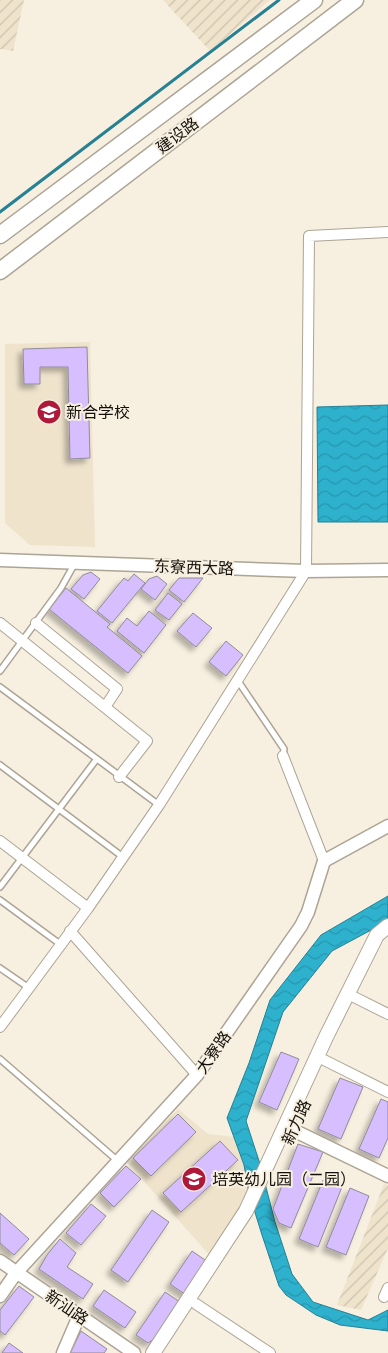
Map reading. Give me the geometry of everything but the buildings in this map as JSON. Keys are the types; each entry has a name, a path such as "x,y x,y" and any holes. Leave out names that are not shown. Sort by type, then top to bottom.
{"main road":[{"name":"建设路","path":"0,235 314,0"},
{"name":"建设路","path":"0,271 355,0"},
{"path":"269,1173 326,1037 373,954 378,935 388,926"},
{"name":"新力路","path":"163,1353 196,1304 248,1216 293,1130 373,954 388,938"},
{"path":"153,1353 248,1216"}],"street":[{"path":"0,1028 88,908 159,805 306,571 309,236 388,232"},
{"name":"东寮西大路","path":"0,560 306,571 388,570"},
{"path":"0,623 147,741 119,777"},
{"path":"36,623 118,689 105,707"},
{"path":"283,756 324,861 388,826"},
{"path":"0,841 88,908"},
{"name":"大寮路","path":"0,1296 16,1272 197,1075 301,926 308,912 324,861"},
{"path":"70,931 197,1075"},
{"path":"354,997 388,1014"},
{"path":"324,1060 388,1092"},
{"path":"293,1130 388,1176"},
{"name":"新汕路","path":"0,1260 134,1353"},
{"path":"196,1304 270,1353"},
{"path":"63,1353 79,1316"}],"lane":[{"path":"0,671 61,588 75,562"},
{"path":"238,680 284,749 283,756"},
{"path":"0,687 159,805"},
{"path":"0,887 96,760"},
{"path":"0,765 123,856"},
{"path":"0,900 60,944"},
{"path":"0,968 28,988"},
{"path":"0,1058 118,1161"}],"shaded area":[{"path":"0,0 24,0 13,51 0,49"},
{"path":"163,0 270,0 210,51"},
{"name":"新合学校","path":"90,342 95,547 30,545 5,523 5,344"},
{"name":"培英幼儿园（二园）","path":"178,1109 208,1134 235,1137 244,1165 249,1193 213,1259 127,1162"},
{"path":"384,1184 388,1185 388,1248 361,1310 337,1305"}],"water":[{"path":"388,405 388,522 318,522 317,407"},
{"path":"388,896 388,921 332,951 283,1012 246,1121 292,1274 313,1302 368,1320 388,1310 388,1331 340,1325 316,1315 286,1295 279,1286 249,1193 244,1165 227,1118 249,1063 270,1000 321,935"}],"waterway":[{"path":"0,212 279,0"}],"place":[{"name":"新合学校","path":"49,412"},
{"name":"培英幼儿园（二园）","path":"194,1179"}]}
